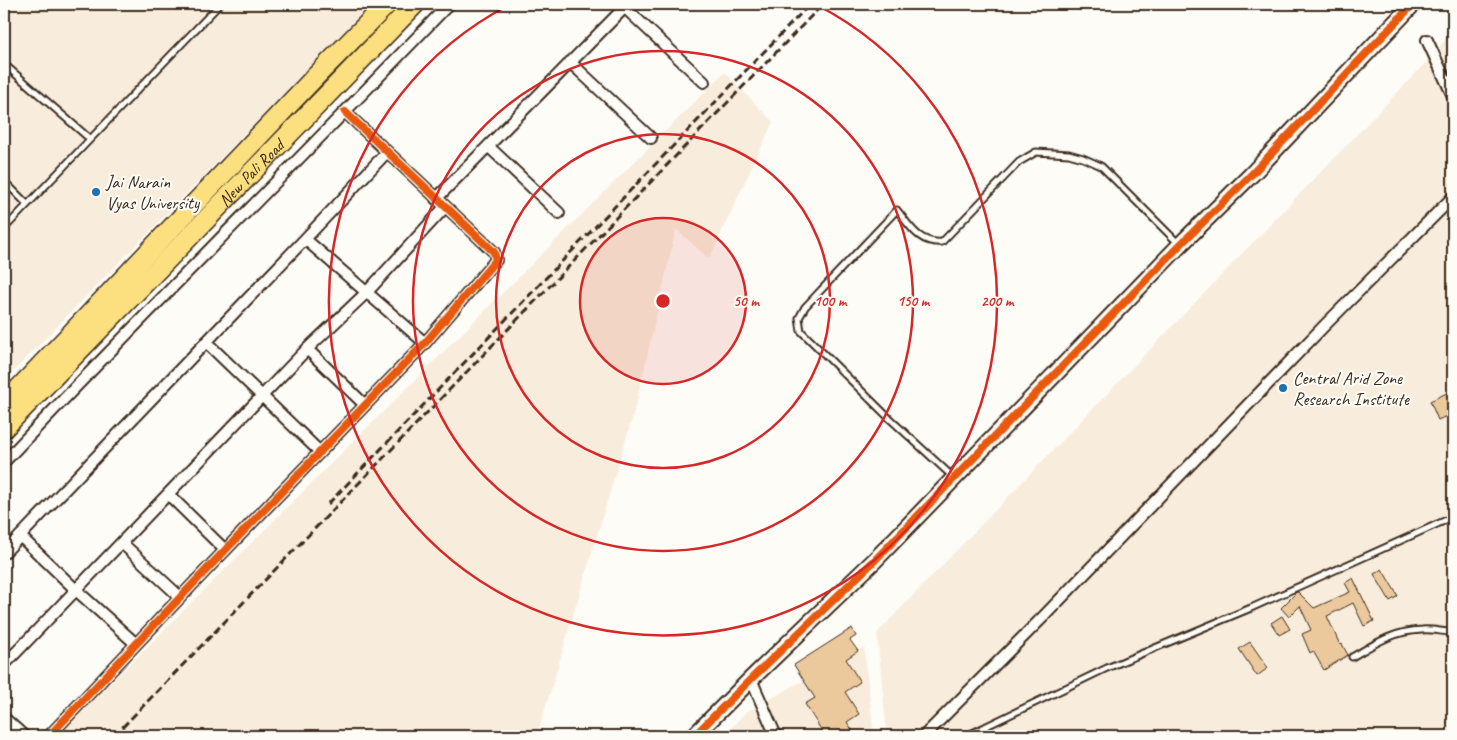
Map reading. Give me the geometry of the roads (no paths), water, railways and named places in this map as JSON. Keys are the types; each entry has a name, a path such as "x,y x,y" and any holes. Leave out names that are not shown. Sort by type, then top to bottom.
{"highway":[{"name":"New Pali Road","path":"4,404 386,4"},
{"name":"New Pali Road","path":"4,428 415,4"}],"street":[{"path":"4,462 91,370 449,4"},
{"path":"694,736 876,560 1180,245 1252,174 1413,4"},
{"path":"436,198 570,62 622,6 704,82"},
{"path":"1427,40 1453,96"},
{"path":"570,62 651,138"},
{"path":"49,736 425,343 496,260 494,252 345,112"},
{"path":"488,146 559,213"},
{"path":"4,553 387,152"},
{"path":"924,736 1045,615 1317,333 1453,197"},
{"path":"4,665 308,349 366,292 445,207"},
{"path":"305,239 425,343"},
{"path":"206,342 320,452"},
{"path":"308,349 365,405"},
{"path":"168,494 225,550"},
{"path":"20,536 136,644"},
{"path":"122,542 180,597"},
{"path":"751,679 776,736"},
{"path":"4,718 24,736"}],"lane":[{"path":"4,229 220,4"},
{"path":"4,64 90,139"},
{"path":"954,478 890,419 801,331 799,318 805,307 897,210 917,235 932,243 942,242 1019,162 1036,152 1056,152 1083,158 1101,166 1180,245"},
{"path":"4,181 27,204"},
{"path":"966,736 1107,668 1251,608 1453,517"},
{"path":"1352,657 1382,639 1399,633 1423,630 1453,632"}],"railway":[{"path":"328,504 810,4"},
{"path":"114,736 823,4"}],"place":[{"name":"Jai Narain Vyas University","path":"96,192"},
{"name":"Central Arid Zone Research Institute","path":"1283,388"}]}
